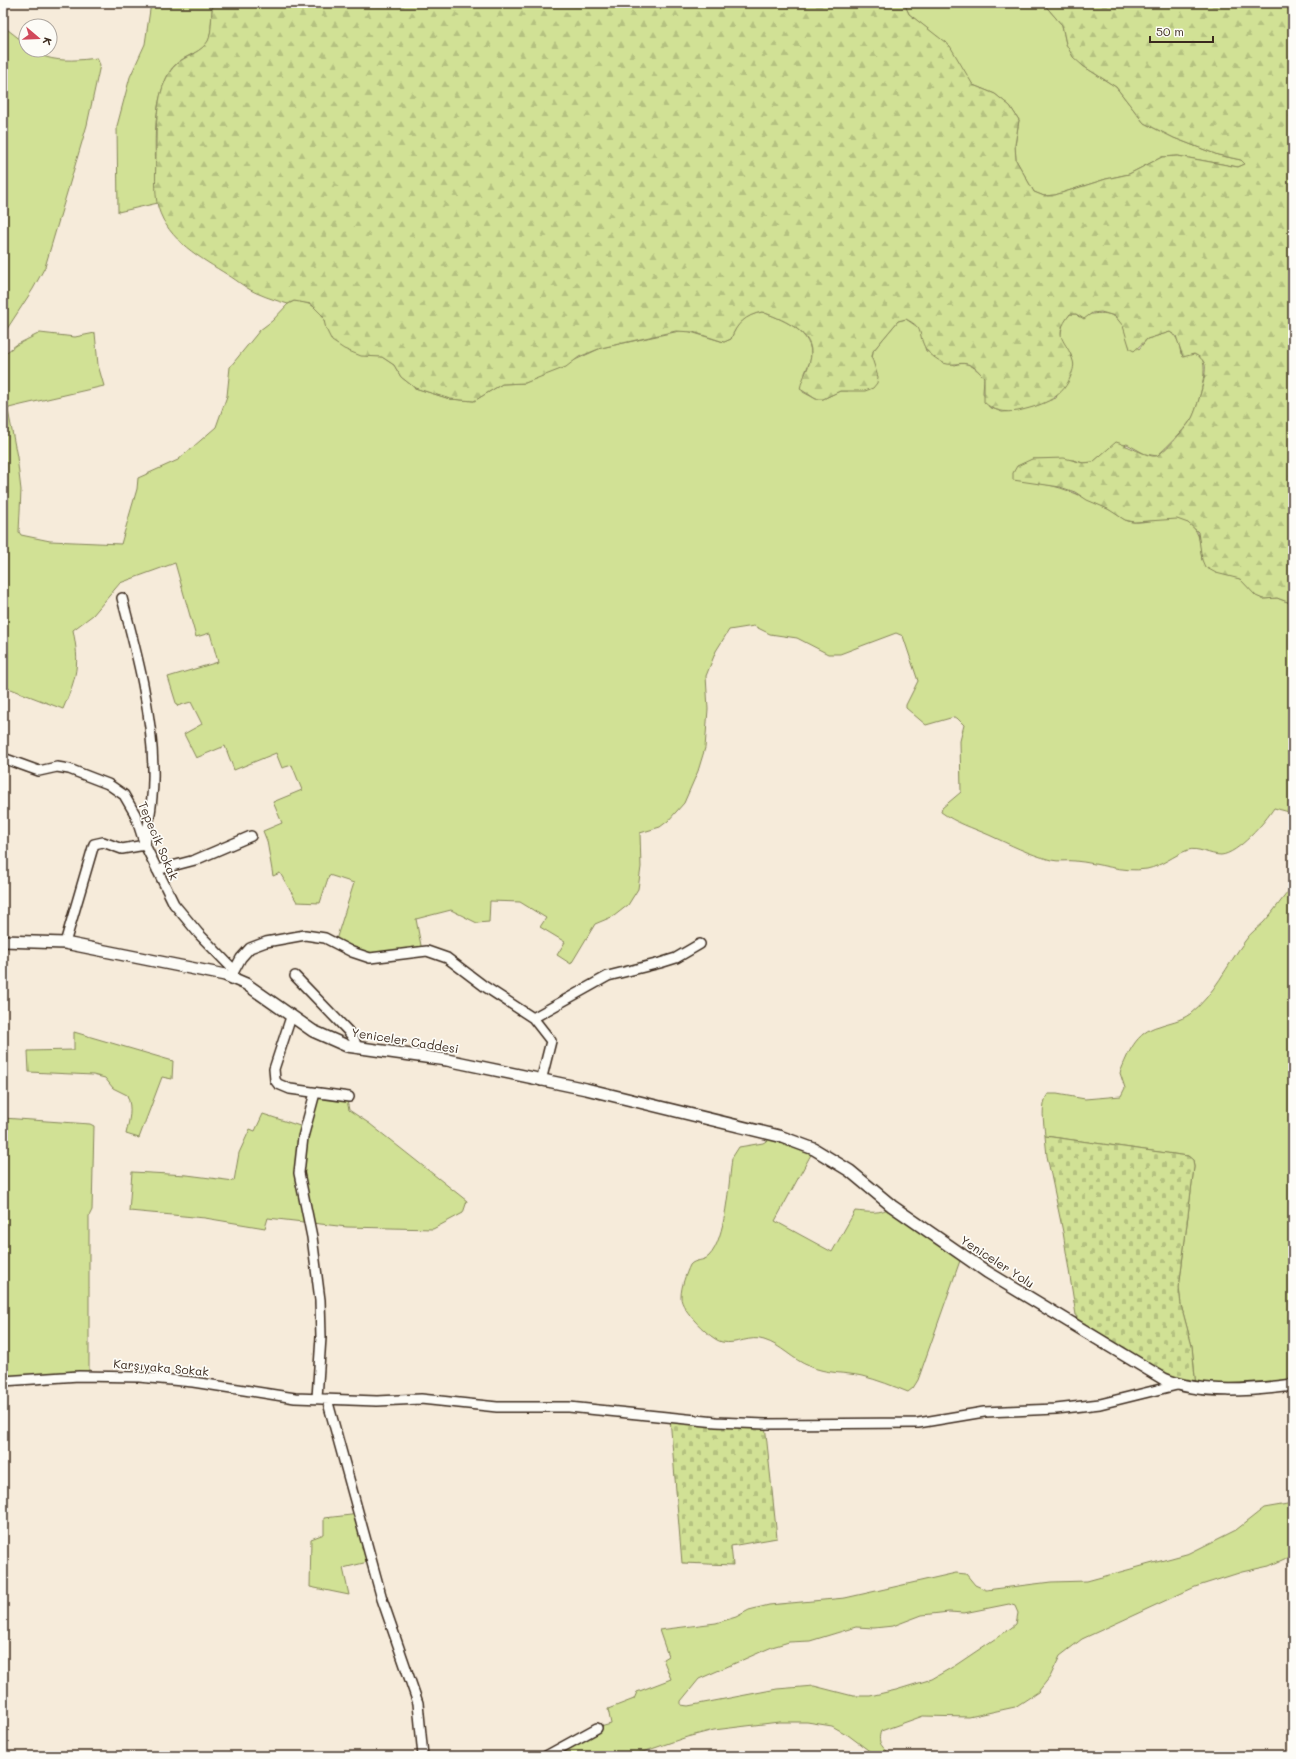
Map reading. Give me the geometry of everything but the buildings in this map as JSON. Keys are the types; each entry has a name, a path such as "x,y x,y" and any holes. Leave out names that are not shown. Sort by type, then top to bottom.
{"street":[{"path":"65,944 94,844 103,842 122,849 145,845 151,809 153,770 151,738 138,657 122,598"},
{"name":"Tepecik Sokak","path":"3,758 39,771 57,767 68,769 92,777 118,790 130,804 145,845 174,904 185,919 234,975"},
{"path":"157,870 195,860 251,836"},
{"path":"234,975 241,958 250,948 266,942 305,935 326,938 352,952 370,958 427,951 447,958 484,986 533,1018 551,1041 541,1081"},
{"name":"Yeniceler Caddesi","path":"3,941 65,944 234,975 291,1017 324,1038 357,1048 447,1060 541,1081 586,1089 699,1117"},
{"path":"533,1018 608,976 676,958 700,944"},
{"path":"295,976 348,1031 354,1039 357,1048"},
{"path":"291,1017 274,1069 275,1080 282,1086 290,1089 349,1097"},
{"path":"315,1092 303,1137 299,1173 312,1237 320,1304 321,1338 317,1398"},
{"name":"Yeniceler Yolu","path":"699,1117 779,1136 824,1155 850,1171 922,1228 987,1272 1140,1366 1177,1385 1196,1388 1237,1389 1293,1385"},
{"name":"Karşıyaka Sokak","path":"3,1381 79,1376 139,1378 193,1382 289,1397 421,1400 497,1406 570,1408 751,1424 918,1423 984,1412 1056,1409 1100,1404 1177,1385"},
{"path":"327,1399 382,1599 418,1703 423,1756"},
{"path":"546,1756 597,1728"}],"green space":[{"path":"151,3 213,3 210,34 208,42 203,47 175,65 170,71 161,93 155,140 158,203 118,212 117,126 130,77 145,44"},
{"path":"213,3 904,3 909,14 950,46 973,85 995,94 1010,106 1019,120 1015,145 1016,160 1034,192 1044,196 1055,195 1106,179 1129,174 1162,157 1178,156 1238,167 1245,164 1241,160 1218,155 1174,138 1144,123 1116,87 1083,66 1073,57 1066,44 1062,25 1043,3 1293,3 1293,604 1277,598 1263,599 1256,596 1240,579 1216,573 1205,567 1202,560 1198,532 1188,523 1177,519 1134,522 1125,520 1108,509 1087,500 1075,492 1060,487 1013,480 1013,473 1017,466 1032,459 1064,458 1083,463 1093,462 1116,442 1148,455 1156,456 1176,439 1192,418 1199,400 1205,376 1205,365 1200,357 1194,354 1183,357 1176,336 1170,332 1147,339 1134,351 1130,349 1123,326 1115,316 1101,312 1092,313 1084,319 1076,314 1070,314 1064,322 1061,334 1062,339 1074,365 1070,378 1061,392 1055,397 1041,404 1013,412 1000,411 984,402 984,377 975,368 968,364 948,364 934,357 928,352 923,344 919,329 906,319 898,321 873,351 872,358 878,377 877,383 873,388 865,391 840,391 823,399 816,399 800,389 811,358 810,345 806,338 794,326 762,312 751,315 742,321 731,339 724,342 693,332 676,331 601,348 579,357 566,367 525,383 502,384 474,401 450,399 415,388 401,377 394,365 382,357 361,356 344,349 332,341 326,329 323,316 311,304 294,301 288,304 247,288 197,255 177,239 169,230 158,207 156,187 156,132 160,96 166,79 176,65 181,60 198,51 208,41"},
{"path":"904,3 1043,3 1062,25 1066,44 1083,66 1116,87 1144,123 1174,138 1218,155 1241,160 1245,164 1238,167 1178,156 1162,157 1129,174 1106,179 1055,195 1044,196 1034,192 1016,160 1015,146 1019,120 1010,106 995,94 973,85 934,34 909,14"},
{"path":"3,26 18,38 18,58 78,60 97,58 100,65 87,125 45,267 33,289 3,335"},
{"path":"294,301 306,303 316,308 323,317 326,329 371,355 382,357 394,365 401,377 415,388 450,399 474,401 502,384 525,383 601,348 684,330 724,342 731,339 742,321 751,315 762,312 793,326 805,338 809,345 811,356 805,373 803,392 816,399 823,399 840,391 848,391 873,367 873,351 898,321 906,319 919,328 926,351 955,365 968,364 984,377 983,393 989,407 1002,412 1015,411 1032,407 1056,398 1071,355 1060,338 1063,323 1070,314 1076,314 1079,317 1098,313 1110,314 1120,321 1130,341 1139,349 1147,339 1170,332 1177,339 1181,354 1199,356 1203,363 1204,370 1202,389 1194,415 1175,439 1157,456 1145,454 1127,444 1106,451 1093,462 1083,463 1074,460 1032,459 1043,484 1076,494 1126,520 1139,522 1176,518 1183,520 1190,524 1196,531 1202,560 1228,575 1240,579 1257,596 1263,599 1277,598 1293,604 1293,813 1274,808 1243,843 1228,853 1217,855 1192,849 1147,869 1129,870 1084,862 1054,861 1043,858 959,822 941,812 942,808 961,792 960,741 964,725 954,717 926,725 906,708 906,705 918,681 903,636 896,633 840,654 828,654 797,638 770,634 754,626 729,630 716,651 706,676 708,709 705,748 698,771 684,803 668,821 660,827 640,833 641,867 638,889 628,905 614,916 595,924 571,964 557,955 565,942 540,927 546,918 520,902 490,901 489,922 477,923 451,910 416,919 422,951 376,958 335,943 354,883 329,875 320,903 297,902 280,873 273,876 267,841 263,831 282,823 273,802 302,790 292,765 282,768 276,753 234,770 225,746 196,758 184,734 202,724 191,702 177,706 168,677 218,662 210,633 196,637 175,563 120,583 93,615 73,630 77,662 76,670 63,709 3,686 3,355 16,345 40,333 75,337 95,333 98,365 104,386 9,408 8,410 17,457 21,490 19,532 21,535 50,541 121,544 137,489 138,478 178,460 216,427 227,396 230,367 260,330 272,321 288,304"},
{"path":"1293,886 1293,1385 1196,1388 1192,1346 1181,1305 1179,1288 1194,1167 1193,1160 1188,1156 1045,1136 1043,1114 1044,1103 1048,1094 1057,1094 1085,1099 1121,1096 1125,1088 1120,1073 1134,1044 1144,1033 1151,1029 1179,1020 1190,1014 1199,1006 1213,989 1247,938 1272,913"},
{"path":"74,1032 173,1061 172,1079 162,1077 139,1138 126,1134 130,1110 127,1095 113,1088 105,1078 93,1075 29,1072 28,1051 74,1050"},
{"path":"315,1093 346,1096 349,1110 370,1124 467,1201 463,1213 433,1229 347,1227 268,1218 265,1228 205,1218 129,1211 132,1172 187,1175 234,1181 239,1153 250,1129 255,1131 263,1114 306,1128"},
{"path":"3,1118 90,1124 94,1126 92,1210 89,1216 89,1376 3,1381"},
{"path":"776,1135 814,1149 775,1221 832,1252 855,1211 879,1212 892,1206 962,1255 918,1380 913,1388 908,1392 862,1376 815,1369 798,1360 776,1345 764,1340 754,1339 728,1343 722,1342 704,1330 685,1309 681,1297 685,1276 690,1265 694,1262 707,1258 715,1248 719,1237 726,1209 732,1158 739,1147 763,1143"},
{"path":"1045,1136 1188,1156 1193,1160 1194,1167 1179,1288 1181,1305 1192,1346 1196,1388 1177,1385 1078,1328 1063,1232 1047,1156"},
{"path":"670,1418 765,1424 777,1538 731,1546 733,1565 682,1563"},
{"path":"1293,1503 1293,1555 1269,1566 1242,1572 1195,1587 1082,1639 1060,1656 1050,1677 1038,1692 1015,1707 969,1717 923,1716 881,1731 880,1743 894,1756 876,1756 848,1735 832,1726 807,1722 779,1722 714,1730 687,1737 631,1756 546,1756 597,1728 611,1724 608,1709 634,1699 637,1692 671,1679 663,1659 668,1656 659,1630 716,1623 736,1617 749,1610 769,1605 845,1598 956,1573 966,1574 975,1585 986,1590 1051,1582 1087,1581 1190,1553 1236,1530 1264,1508","holes":["1009,1604 1015,1606 1018,1613 1016,1624 1011,1628 956,1665 932,1679 896,1690 870,1696 853,1696 814,1686 777,1689 688,1706 681,1705 681,1701 699,1679 772,1647 789,1642 810,1641 856,1627 874,1628 893,1626 922,1615 949,1612 964,1613"]},
{"path":"360,1514 372,1561 343,1568 349,1595 310,1587 311,1539 324,1534 324,1518"}]}
